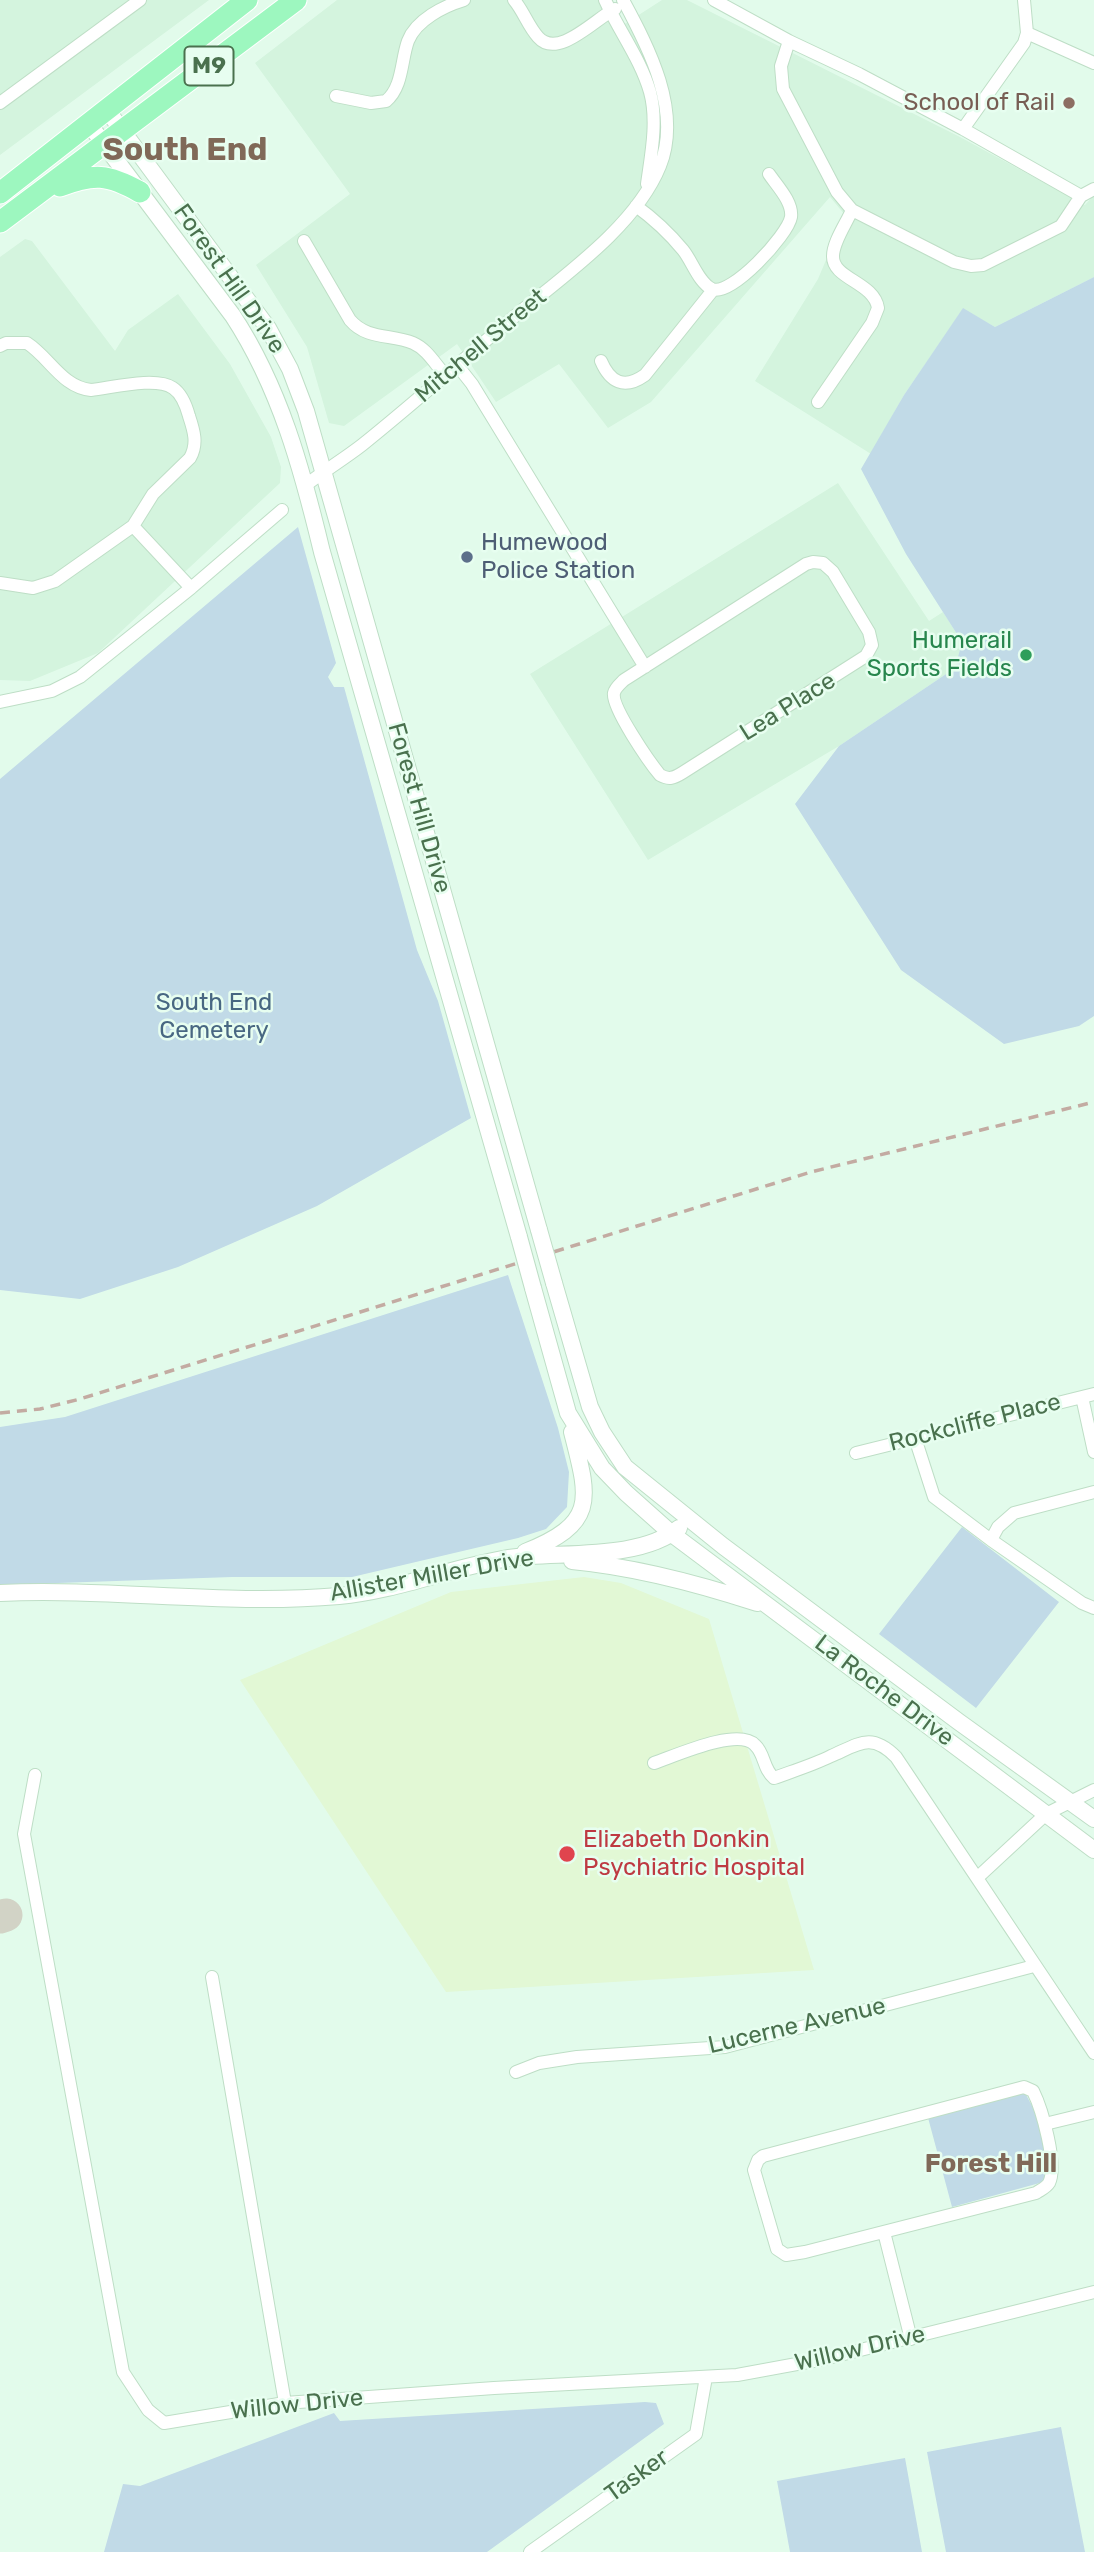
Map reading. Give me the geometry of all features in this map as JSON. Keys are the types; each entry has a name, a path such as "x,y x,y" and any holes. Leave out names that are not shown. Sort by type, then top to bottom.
{"main road":[{"name":"M9","path":"0,193 247,0"},
{"name":"M9","path":"0,222 296,0"},
{"path":"42,192 79,179 100,176 120,181 140,192"}],"street":[{"path":"0,103 123,5 140,0"},
{"path":"336,96 370,103 386,101 396,89 409,38 430,16 464,0"},
{"path":"514,0 541,41 548,44 564,43 608,6 626,1"},
{"path":"714,0 963,129 1081,196"},
{"path":"963,129 1019,51 1027,33 1024,0"},
{"name":"Mitchell Street","path":"306,485 360,447 614,233 645,194 660,166 665,144 666,111 658,73 626,1"},
{"name":"Mitchell Street","path":"608,6 641,68 650,94 653,111 652,150 645,194"},
{"path":"1027,33 1094,63"},
{"path":"789,41 781,66 783,89 828,177 852,210 954,262 971,266 983,265 1060,226 1081,196 1094,189"},
{"name":"Forest Hill Drive","path":"107,110 268,328 290,369 324,471 583,1389 602,1432 625,1467 690,1520"},
{"name":"Forest Hill Drive","path":"89,124 233,316 255,349 277,398 306,485 326,565 568,1413 602,1468 673,1534"},
{"path":"636,206 661,226 684,252 705,284 721,290 743,277 788,226 790,209 769,174"},
{"path":"818,402 872,323 878,308 872,293 837,269 834,262 834,249 852,210"},
{"path":"304,241 350,320 359,330 411,342 423,349 445,375"},
{"path":"601,360 606,372 615,381 636,381 645,375 713,289"},
{"path":"0,346 6,343 27,343 65,380 80,389 157,383 173,388 185,403 195,437 190,458 153,494 133,526 55,581 33,588 0,583"},
{"path":"457,365 645,667"},
{"path":"0,702 52,691 80,677 191,589 282,510"},
{"path":"133,526 191,589"},
{"name":"Lea Place","path":"813,562 823,564 833,572 871,639 871,650 862,660 673,778 667,778 656,769 616,707 614,693 617,687 645,667 813,562"},
{"path":"1088,1395 1094,1452"},
{"name":"Rockcliffe Place","path":"856,1452 1088,1395"},
{"path":"512,1558 563,1534 582,1510 585,1499 584,1479 568,1413"},
{"path":"915,1438 934,1497 991,1540 1082,1603 1094,1608"},
{"path":"991,1540 998,1527 1014,1513 1094,1492"},
{"name":"Allister Miller Drive","path":"0,1593 277,1599 340,1596 512,1558 630,1548 673,1534 690,1520"},
{"name":"La Roche Drive","path":"690,1520 959,1722 1094,1819"},
{"name":"La Roche Drive","path":"673,1534 1094,1850"},
{"path":"512,1558 607,1564 658,1573 707,1586 773,1609"},
{"path":"654,1763 732,1738 744,1739 753,1743 760,1752 768,1773 774,1778 860,1743 881,1744 896,1757 1034,1966 1092,2047"},
{"name":"Willow Drive","path":"35,1775 24,1834 123,2372 148,2410 164,2423 285,2403 737,2375 911,2339 1094,2292"},
{"path":"977,1878 1046,1814 1094,1790"},
{"name":"Lucerne Avenue","path":"516,2072 539,2063 577,2057 725,2047 1034,1966"},
{"path":"212,1977 285,2403"},
{"path":"1024,2087 1033,2091 1045,2123 1051,2173 1049,2182 1036,2193 786,2255 780,2252 754,2170 763,2156 772,2152 1024,2087"},
{"path":"1045,2123 1094,2112"},
{"path":"884,2232 911,2339"},
{"name":"Tasker","path":"530,2552 696,2434 706,2377"}],"shaded area":[{"path":"0,0 209,0 0,155"},
{"path":"337,0 604,0 620,27 662,0 687,0 960,137 1085,205 1094,195 1094,277 995,327 963,309 904,395 871,454 755,381 818,279 845,215 830,197 651,402 608,428 559,364 496,402 457,344 344,426 329,423 307,347 256,265 350,194 255,63"},
{"path":"25,239 32,241 115,351 128,330 178,294 230,364 271,437 281,467 280,483 98,653 30,681 0,680 0,257"},
{"path":"838,483 929,621 943,612 962,642 955,668 839,746 648,860 530,674"},
{"name":"Elizabeth Donkin Psychiatric Hospital","path":"584,1577 621,1583 709,1619 814,1970 446,1992 240,1680 451,1592"}],"green space":[{"name":"Humerail Sports Fields","path":"1094,277 1094,1016 1079,1026 1004,1044 901,970 795,804 839,746 955,668 962,642 906,554 861,469 904,395 963,308 995,327"},
{"name":"South End Cemetery","path":"298,527 336,663 328,677 334,687 344,687 417,950 438,1001 471,1118 317,1206 178,1267 80,1299 0,1290 0,779"},
{"path":"508,1275 558,1428 569,1472 567,1507 546,1529 352,1577 232,1577 0,1585 0,1427 65,1417"},
{"path":"962,1527 1059,1602 976,1708 879,1634"},
{"path":"1024,2091 1042,2124 1047,2181 952,2207 927,2114"},
{"path":"656,2403 664,2424 487,2552 104,2552 123,2484 140,2486 334,2413 340,2421"},
{"path":"1061,2427 1085,2552 946,2552 927,2452"},
{"path":"905,2458 922,2552 790,2552 777,2481"}],"taxiway":[{"path":"0,1917 6,1915"}],"railway":[{"path":"0,1413 40,1409 80,1399 811,1172 1094,1102"}],"place":[{"name":"School of Rail","path":"1069,103"},
{"name":"Humewood Police Station","path":"467,557"},
{"name":"Humerail Sports Fields","path":"1026,655"},
{"name":"Elizabeth Donkin Psychiatric Hospital","path":"567,1854"}],"district":[{"name":"South End","path":"185,151"},
{"name":"Forest Hill","path":"991,2164"}]}
